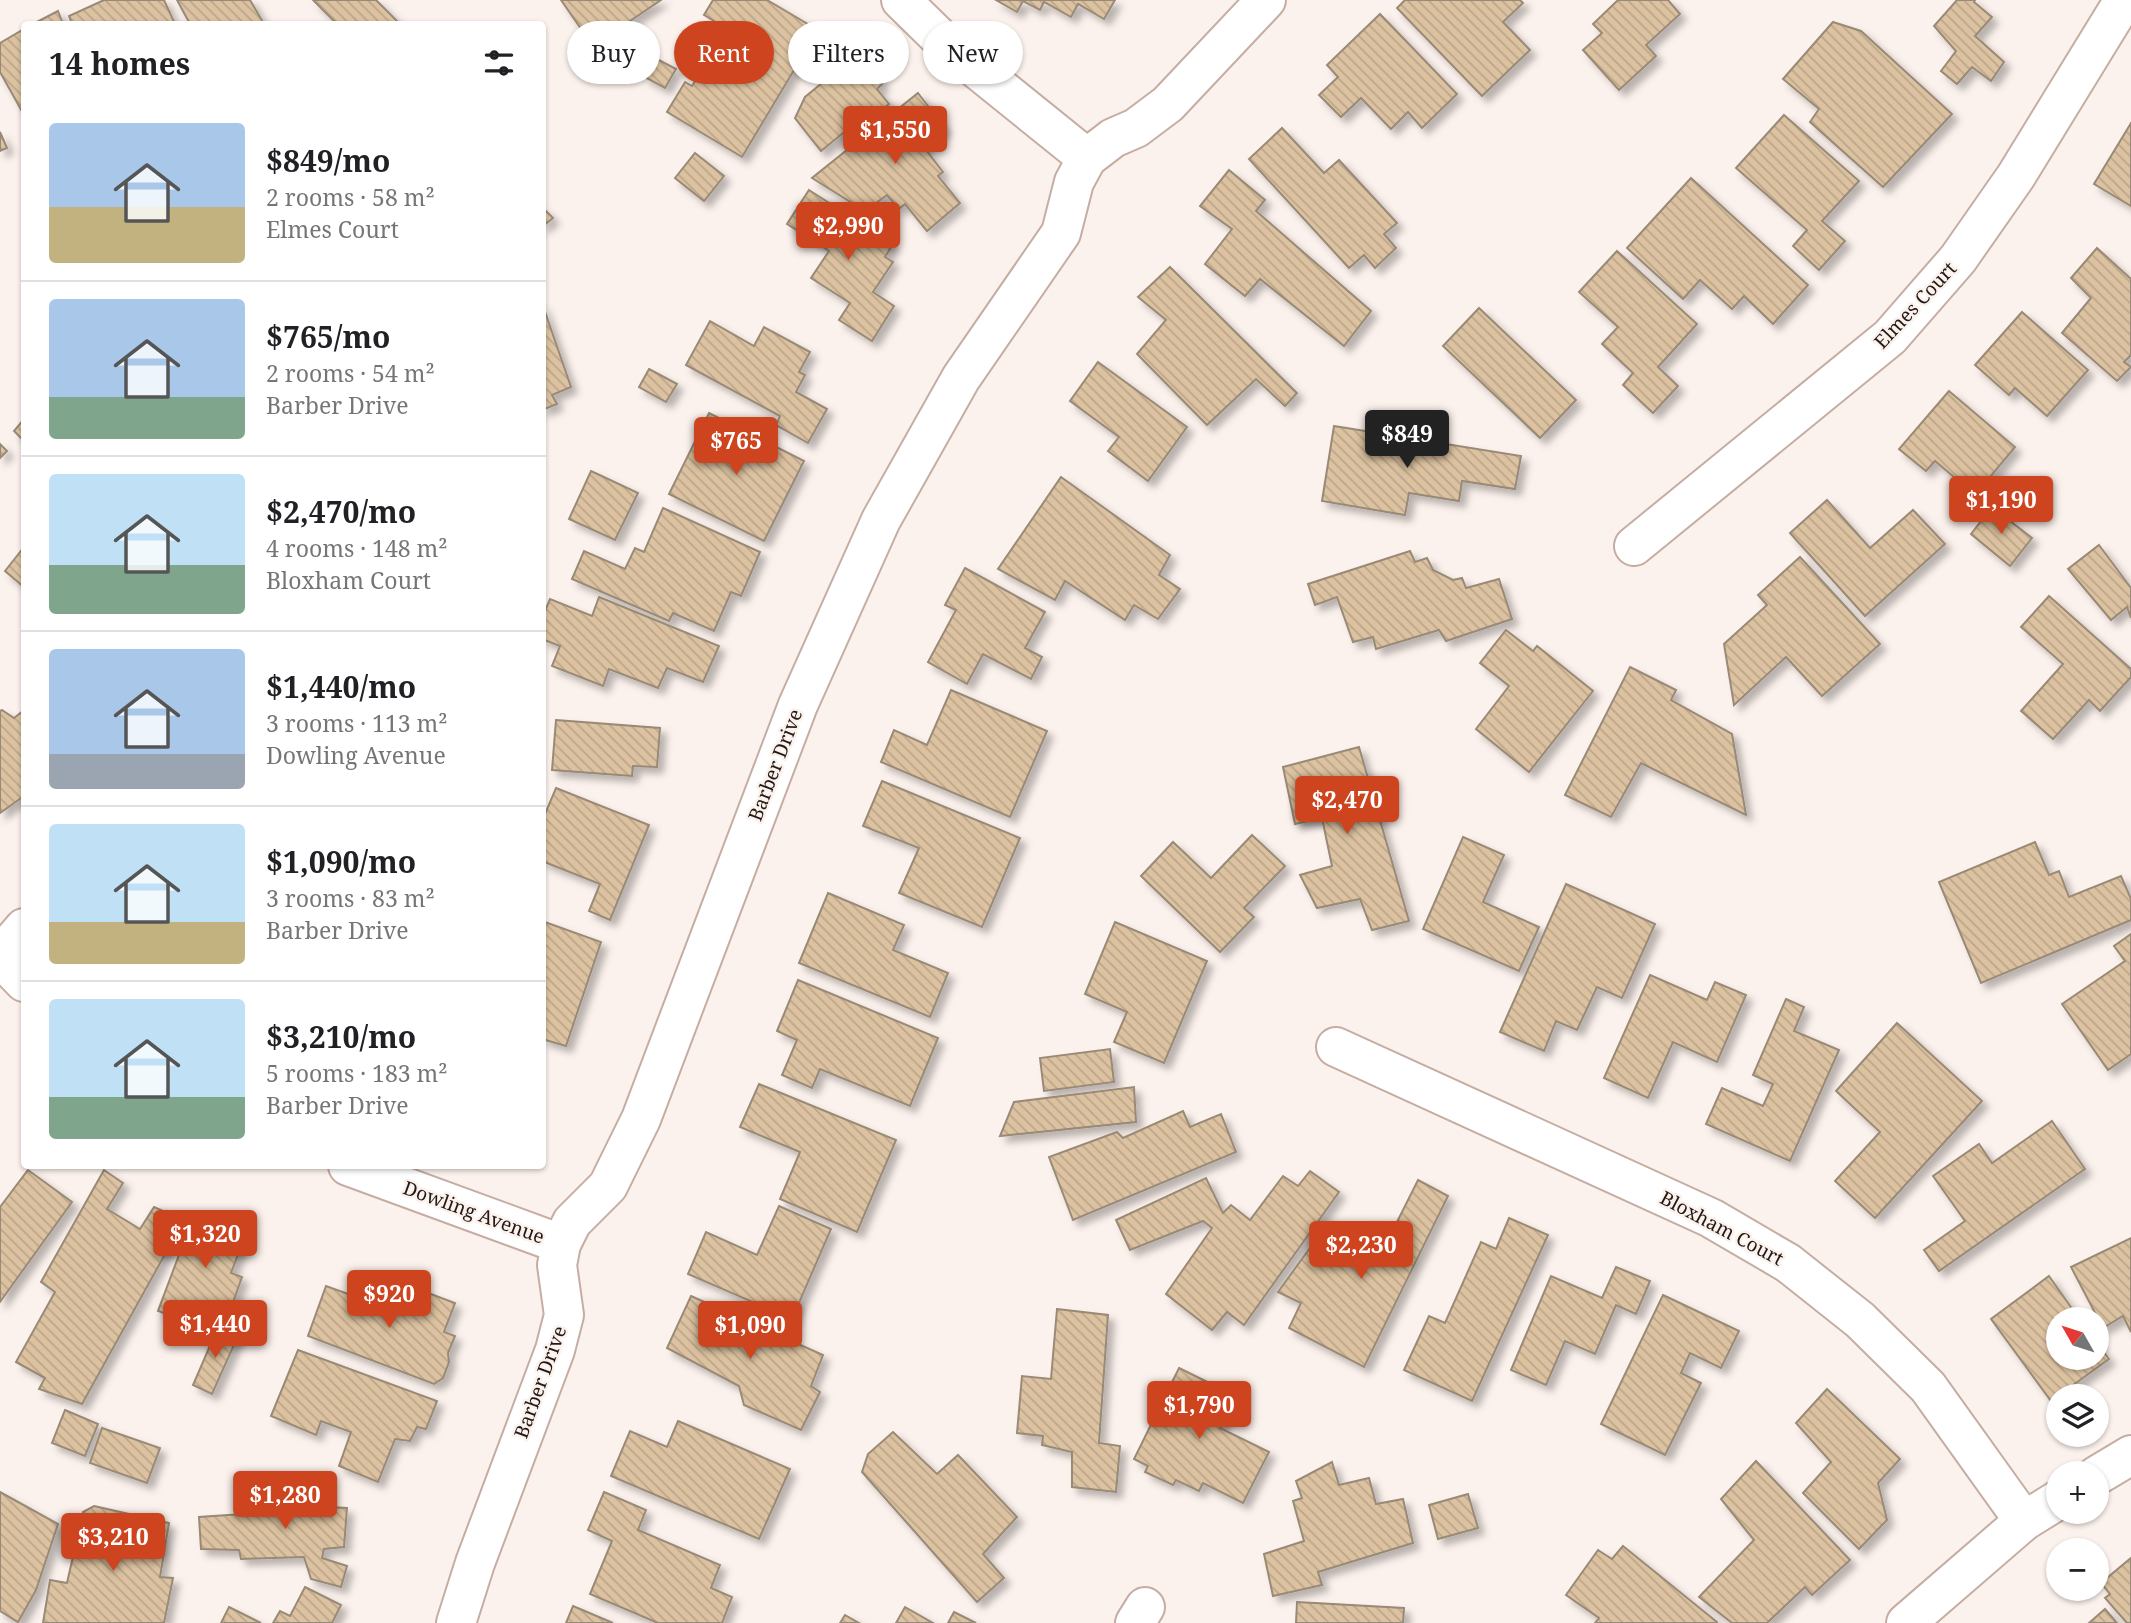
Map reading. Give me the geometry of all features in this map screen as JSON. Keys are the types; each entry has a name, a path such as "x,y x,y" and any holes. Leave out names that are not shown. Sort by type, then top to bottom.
{"street":[{"path":"901,0 948,46 1087,158"},
{"name":"Barber Drive","path":"456,1623 475,1563 555,1350 564,1315 557,1265 561,1244 572,1223 608,1186 641,1119 798,705 881,520 961,379 1061,233 1074,182 1087,158 1113,138 1136,128 1168,104 1266,0"},
{"name":"Elmes Court","path":"1634,546 1890,337 1958,259 2016,176 2124,0"},
{"path":"21,932 0,957 21,979"},
{"name":"Bloxham Court","path":"1336,1047 1711,1218 1788,1263 1860,1320 1928,1387 2024,1521"},
{"name":"Dowling Avenue","path":"356,1169 561,1244"},
{"path":"2109,1468 2131,1455"},
{"path":"1906,1623 2024,1521 2046,1507"}],"building":[{"path":"104,0 164,0 174,21 71,21 69,16"},
{"path":"177,0 250,0 262,21 188,21"},
{"path":"313,0 376,0 397,21 334,21"},
{"path":"561,0 661,0 630,21 576,21"},
{"path":"713,0 767,0 803,21 788,21 788,80 742,157 667,112 684,84 774,84 774,21 714,21 704,15"},
{"path":"996,0 1115,0 1104,19 1078,4 1071,17 1044,2 1040,10 1023,1 1017,12"},
{"path":"1405,0 1520,0 1523,3 1503,22 1530,50 1482,96 1397,8"},
{"path":"1618,0 1668,0 1680,14 1646,45 1656,56 1619,90 1583,50 1602,33 1593,24"},
{"path":"1957,0 1975,0 1974,2 1992,17 1975,36 2004,62 1991,81 1972,67 1957,84 1941,71 1956,51 1934,26"},
{"path":"58,11 62,21 39,21"},
{"path":"1380,14 1457,94 1422,128 1408,112 1391,129 1361,98 1341,117 1319,95 1338,77 1327,65"},
{"path":"1833,22 1861,31 1952,114 1883,187 1810,122 1819,109 1783,79"},
{"path":"21,31 21,110 0,72 0,43"},
{"path":"660,61 674,68 665,88 658,84 660,84"},
{"path":"821,84 882,84 877,89 889,104 858,128 854,124 821,151 795,118 805,97"},
{"path":"918,93 945,128 923,146 943,172 938,176 960,203 927,231 905,204 899,209 887,195 865,211 812,178"},
{"path":"1784,115 1859,181 1822,221 1845,241 1819,270 1793,246 1807,230 1736,168"},
{"path":"2131,123 2131,206 2094,184"},
{"path":"1282,128 1324,173 1339,160 1397,223 1384,234 1396,248 1375,268 1364,255 1349,268 1249,159"},
{"path":"0,132 7,148 0,151"},
{"path":"695,153 724,176 704,201 675,178"},
{"path":"1229,170 1265,200 1256,211 1371,311 1344,346 1260,279 1245,296 1205,264 1232,229 1200,206"},
{"path":"1691,178 1808,285 1773,324 1744,296 1732,309 1700,280 1683,299 1627,248"},
{"path":"809,190 893,244 885,257 893,262 873,292 894,306 872,341 839,320 850,303 811,278 829,251 787,224"},
{"path":"546,211 553,218 546,224"},
{"path":"2097,248 2131,279 2131,355 2124,362 2131,367 2117,381 2062,333 2091,298 2071,278"},
{"path":"1617,251 1697,324 1658,367 1678,386 1653,413 1623,385 1633,373 1602,344 1618,327 1579,292"},
{"path":"1170,267 1297,393 1285,406 1256,379 1207,425 1137,354 1166,320 1138,297"},
{"path":"1479,308 1576,400 1540,438 1443,346"},
{"path":"2022,312 2088,370 2047,416 2015,388 2009,395 1975,365"},
{"path":"546,315 571,387 552,395 557,404 546,408"},
{"path":"710,321 754,346 764,327 810,352 799,372 805,375 796,392 827,409 808,443 776,425 780,416 686,365"},
{"path":"1098,362 1187,427 1148,481 1108,451 1119,437 1070,401"},
{"path":"649,369 677,384 666,402 639,387"},
{"path":"1949,391 2015,447 1975,495 1935,461 1926,471 1899,449"},
{"path":"709,413 804,461 764,541 669,494"},
{"path":"21,423 21,438 14,431"},
{"path":"1334,426 1521,456 1515,489 1462,481 1459,501 1409,493 1405,515 1322,501"},
{"path":"0,444 7,451 0,458"},
{"path":"591,471 638,493 615,540 569,519"},
{"path":"1061,477 1170,555 1159,575 1180,589 1158,619 1134,605 1125,620 1065,581 1055,600 998,569"},
{"path":"1827,500 1870,548 1913,510 1945,544 1865,616 1790,533"},
{"path":"1992,507 2032,538 2010,566 1971,534"},
{"path":"663,508 760,552 741,596 731,592 714,631 673,613 669,621 572,579 584,551 625,569 635,548 644,552"},
{"path":"2099,545 2131,588 2131,618 2127,607 2111,620 2068,569"},
{"path":"21,551 21,584 5,571"},
{"path":"1410,551 1415,562 1427,558 1433,570 1453,580 1462,578 1466,588 1499,579 1512,619 1446,641 1439,630 1376,649 1373,637 1353,642 1337,597 1315,605 1308,584"},
{"path":"1800,557 1880,644 1822,696 1786,657 1734,705 1724,644 1767,605 1758,595"},
{"path":"965,568 1045,612 1025,648 1042,657 1031,679 983,654 967,684 928,662 956,610 945,605"},
{"path":"2049,596 2131,669 2131,677 2100,711 2089,700 2053,739 2021,711 2063,664 2021,627"},
{"path":"599,597 719,646 703,682 667,668 658,688 609,669 603,686 552,666 560,646 546,641 546,608 550,599 592,616"},
{"path":"1506,630 1533,651 1537,646 1593,691 1529,772 1476,729 1509,686 1480,663"},
{"path":"1630,667 1676,690 1671,700 1732,734 1746,815 1641,763 1611,817 1565,795"},
{"path":"951,690 1047,731 1010,817 881,762 894,730 927,745"},
{"path":"0,711 14,718 21,712 21,798 0,813"},
{"path":"556,720 660,728 657,767 633,766 632,776 552,770"},
{"path":"1359,747 1409,921 1372,930 1360,899 1317,908 1300,875 1332,866 1322,818 1295,824 1283,767"},
{"path":"882,781 1020,838 982,927 899,893 919,848 863,826"},
{"path":"556,788 649,825 610,920 589,911 600,884 546,863 546,812"},
{"path":"1252,835 1285,866 1244,908 1254,917 1220,952 1141,876 1173,842 1211,878"},
{"path":"1463,837 1504,855 1483,902 1539,927 1519,971 1423,929"},
{"path":"2035,842 2049,875 2059,871 2069,897 2121,876 2131,899 2131,920 1981,983 1939,882"},
{"path":"1566,884 1655,924 1622,998 1597,987 1577,1030 1556,1021 1544,1051 1500,1032"},
{"path":"828,893 904,925 893,950 948,973 930,1017 799,963"},
{"path":"546,922 601,942 566,1046 546,1040"},
{"path":"1115,922 1207,961 1164,1063 1114,1042 1127,1012 1085,994"},
{"path":"2131,934 2131,1054 2108,1070 2062,1004 2125,961 2114,946"},
{"path":"1650,975 1707,1000 1715,982 1746,995 1717,1062 1673,1042 1648,1098 1604,1078"},
{"path":"798,980 938,1038 910,1106 820,1069 812,1088 782,1075 797,1040 777,1031"},
{"path":"1786,999 1804,1007 1794,1031 1839,1050 1790,1161 1706,1124 1722,1088 1763,1106 1773,1084 1753,1075"},
{"path":"1897,1023 1982,1101 1875,1218 1835,1181 1880,1132 1836,1091"},
{"path":"1110,1049 1114,1082 1044,1091 1040,1058"},
{"path":"759,1084 896,1140 857,1232 780,1199 800,1152 740,1127"},
{"path":"1134,1087 1136,1122 1000,1136 1014,1102"},
{"path":"1183,1111 1190,1127 1221,1114 1236,1152 1073,1220 1049,1157 1117,1132 1123,1138"},
{"path":"2052,1121 2085,1169 1939,1271 1924,1250 1965,1221 1933,1176 1979,1144 1992,1163"},
{"path":"28,1170 72,1202 0,1302 0,1207"},
{"path":"104,1170 123,1183 107,1209 140,1229 154,1207 184,1220 82,1404 39,1389 45,1378 16,1362 55,1292 41,1282"},
{"path":"1310,1171 1339,1192 1244,1325 1227,1312 1212,1330 1166,1294 1212,1228 1203,1221 1130,1250 1116,1220 1206,1178 1223,1213 1231,1205 1250,1220 1283,1176 1298,1186"},
{"path":"1418,1180 1448,1196 1364,1367 1289,1328 1301,1303 1278,1292 1312,1245 1354,1266 1376,1222 1393,1230"},
{"path":"779,1206 831,1229 792,1319 688,1274 706,1232 757,1255"},
{"path":"195,1212 247,1231 231,1273 242,1277 227,1319 194,1308 188,1322 158,1311"},
{"path":"1509,1218 1548,1235 1472,1401 1404,1370 1429,1316 1445,1323 1481,1242 1496,1249"},
{"path":"2131,1238 2131,1332 2123,1316 2109,1324 2109,1307 2092,1307 2071,1267"},
{"path":"1616,1267 1650,1281 1636,1314 1616,1305 1595,1354 1565,1341 1546,1385 1511,1370 1551,1276 1602,1298"},
{"path":"2049,1276 2071,1307 2046,1307 2046,1370 2094,1370 2074,1384 2046,1384 2046,1394 1991,1319"},
{"path":"407,1285 455,1303 444,1332 455,1336 448,1353 449,1362 443,1378 434,1384 308,1336 326,1286 376,1304 379,1294 402,1300"},
{"path":"1663,1295 1739,1331 1721,1368 1690,1353 1681,1373 1701,1383 1665,1455 1601,1424"},
{"path":"691,1296 823,1355 811,1386 820,1392 801,1430 744,1405 739,1386 667,1348"},
{"path":"1057,1309 1108,1315 1099,1443 1120,1446 1116,1492 1072,1487 1072,1452 1042,1445 1043,1436 1017,1433 1022,1376 1051,1379"},
{"path":"218,1327 238,1336 212,1394 193,1385"},
{"path":"298,1350 437,1401 426,1429 417,1427 410,1441 395,1439 378,1482 339,1466 351,1432 321,1421 316,1435 271,1416"},
{"path":"1179,1368 1236,1396 1220,1428 1269,1452 1243,1503 1203,1483 1199,1491 1176,1480 1173,1485 1145,1472 1148,1466 1134,1459"},
{"path":"1827,1389 1900,1459 1878,1483 1887,1520 1859,1549 1803,1493 1831,1462 1796,1423"},
{"path":"65,1410 98,1424 85,1456 52,1443"},
{"path":"678,1421 790,1469 759,1539 611,1476 630,1431 667,1447"},
{"path":"102,1428 160,1448 147,1483 90,1463"},
{"path":"893,1432 937,1474 958,1455 1017,1517 983,1554 1004,1578 977,1602 862,1472 868,1454"},
{"path":"1756,1461 1850,1560 1812,1595 1805,1587 1767,1623 1732,1623 1699,1597 1754,1540 1721,1499"},
{"path":"1332,1462 1339,1485 1369,1478 1376,1504 1403,1499 1413,1543 1318,1572 1322,1585 1273,1596 1264,1554 1304,1541 1293,1501 1302,1498 1296,1481"},
{"path":"326,1484 327,1507 347,1508 344,1547 324,1549 322,1558 347,1566 341,1587 311,1579 304,1557 241,1559 239,1550 201,1549 199,1517 274,1512 272,1487"},
{"path":"0,1492 58,1524 36,1590 18,1622 0,1611"},
{"path":"604,1492 646,1510 638,1530 720,1565 711,1588 732,1597 722,1623 658,1623 590,1594 612,1541 588,1530"},
{"path":"1468,1494 1478,1528 1438,1539 1429,1505"},
{"path":"94,1506 169,1523 160,1577 173,1578 164,1623 43,1623 50,1580 67,1583 83,1512"},
{"path":"1623,1546 1717,1622 1595,1623 1599,1618 1566,1595 1598,1550 1612,1559"},
{"path":"2131,1558 2131,1623 2127,1623 2108,1601 2109,1576"},
{"path":"305,1587 341,1605 332,1623 273,1623 280,1611 290,1616"},
{"path":"1297,1602 1404,1608 1403,1623 1296,1623"},
{"path":"573,1606 613,1623 566,1623"},
{"path":"229,1607 261,1623 221,1623"},
{"path":"905,1607 933,1623 896,1623"},
{"path":"2105,1609 2117,1623 2089,1623"},
{"path":"954,1612 976,1623 948,1623"},
{"path":"845,1615 859,1623 840,1623"}]}
